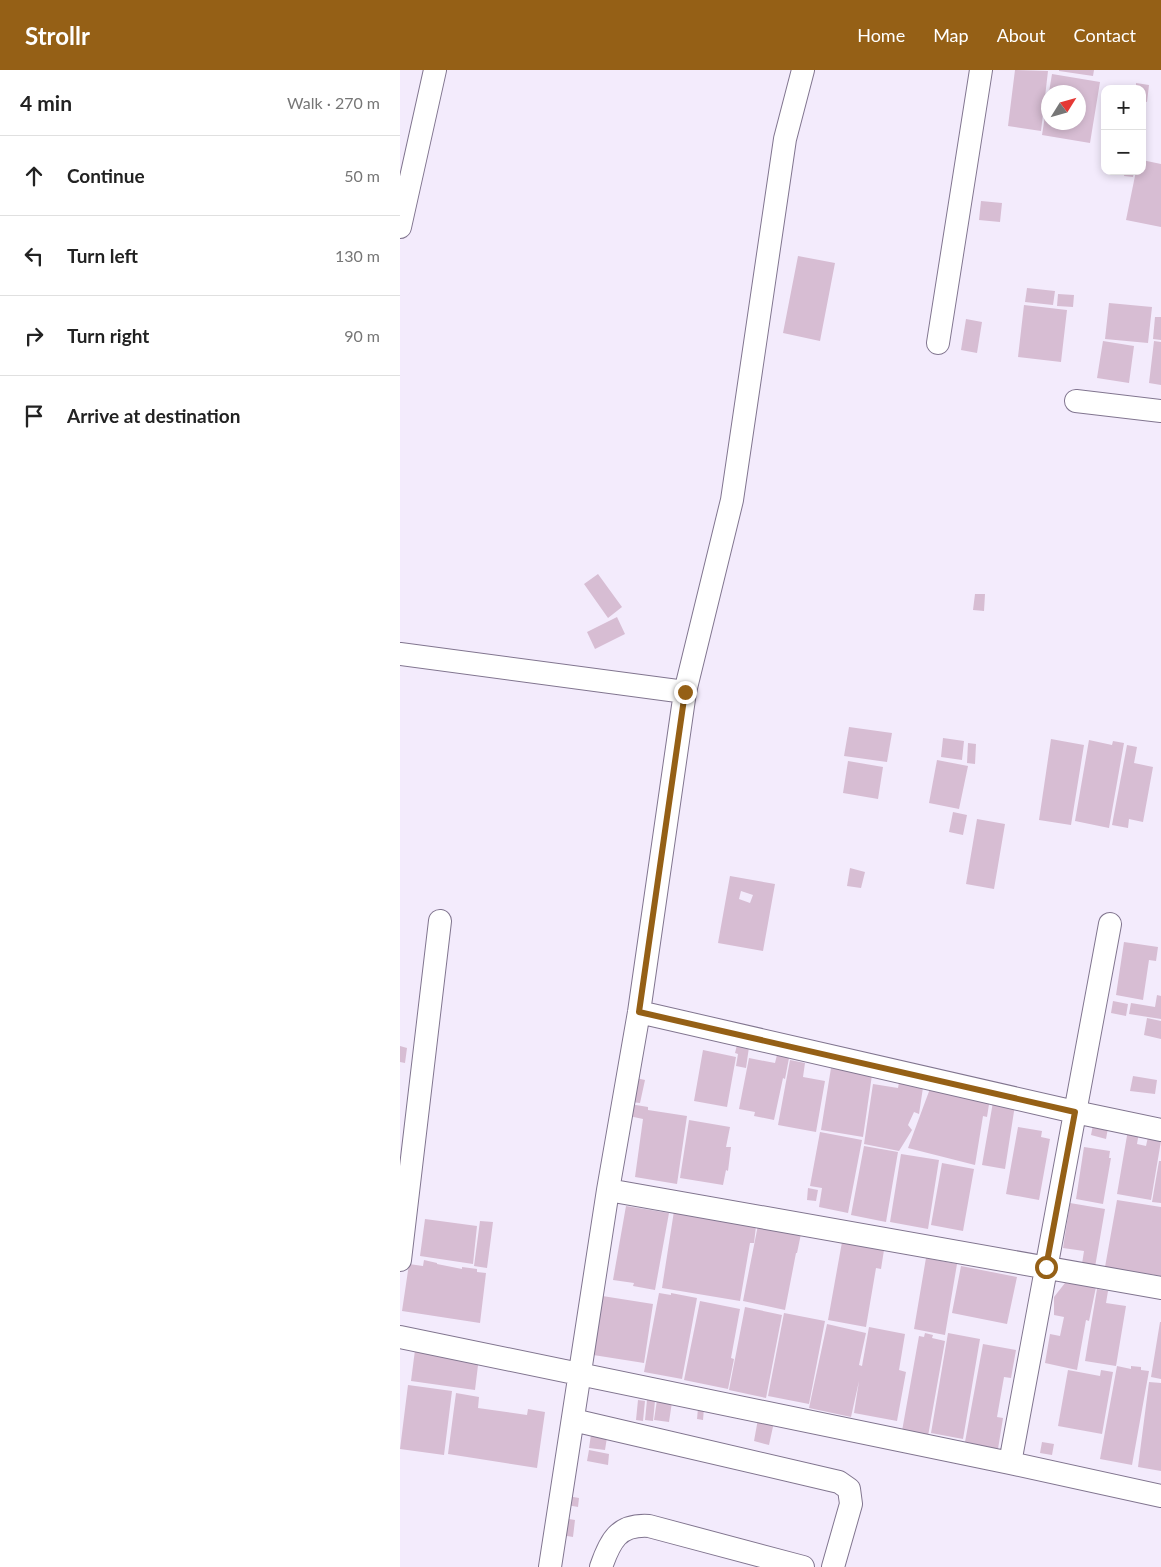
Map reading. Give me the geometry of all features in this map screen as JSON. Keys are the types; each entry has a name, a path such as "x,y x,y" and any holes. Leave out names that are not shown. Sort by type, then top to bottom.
{"street":[{"path":"400,227 435,70"},
{"path":"550,1567 608,1190 639,1012 685,692 732,500 785,139 803,70"},
{"path":"938,343 981,70"},
{"path":"1076,401 1161,411"},
{"path":"400,654 685,692"},
{"path":"400,1260 440,921"},
{"path":"1010,1463 1110,924"},
{"path":"639,1012 1161,1130"},
{"path":"608,1190 1161,1288"},
{"path":"400,1337 1161,1496"},
{"path":"573,1420 839,1482 849,1488 851,1504 833,1567"},
{"path":"601,1567 608,1546 615,1537 636,1526 648,1526 803,1567"}],"building":[{"path":"1015,70 1048,71 1046,85 1041,85 1041,131 1008,126"},
{"path":"1059,70 1094,70 1093,76"},
{"path":"1052,74 1100,82 1090,143 1042,135 1043,130 1086,130 1086,85 1050,85"},
{"path":"1136,83 1149,85 1147,102 1146,85 1136,85"},
{"path":"1146,161 1161,164 1161,227 1126,220 1135,175 1146,175"},
{"path":"981,201 1002,203 1000,222 979,220"},
{"path":"798,256 835,263 820,341 783,333"},
{"path":"1027,288 1055,291 1053,305 1025,302"},
{"path":"1058,294 1074,295 1073,307 1057,306"},
{"path":"1109,303 1152,307 1148,343 1105,339"},
{"path":"1024,305 1067,310 1061,362 1018,357"},
{"path":"1155,317 1161,317 1161,340 1153,339"},
{"path":"966,319 982,322 977,353 961,350"},
{"path":"1103,341 1134,346 1129,383 1097,378"},
{"path":"1154,341 1161,342 1161,385 1149,383"},
{"path":"598,574 622,607 608,618 584,584"},
{"path":"975,594 985,594 984,611 973,610"},
{"path":"617,617 625,634 595,649 587,632"},
{"path":"849,727 892,733 887,762 844,756"},
{"path":"943,738 964,741 962,760 941,757"},
{"path":"1051,739 1084,745 1071,825 1039,820"},
{"path":"1089,740 1112,745 1113,741 1124,743 1109,828 1075,821"},
{"path":"968,743 976,744 975,764 967,763"},
{"path":"1127,745 1137,747 1134,763 1153,767 1143,822 1129,819 1128,828 1112,825"},
{"path":"937,760 968,766 959,809 929,803"},
{"path":"848,761 883,767 878,799 843,793"},
{"path":"953,812 967,815 963,835 949,832"},
{"path":"977,819 1005,824 994,889 966,884"},
{"path":"850,868 865,872 861,888 847,886"},
{"path":"730,876 775,884 763,951 718,943","holes":["741,891 753,895 750,903 739,899"]},
{"path":"1124,942 1158,947 1156,961 1149,960 1143,1000 1116,995"},
{"path":"1157,995 1161,996 1161,1019 1129,1014 1131,1003 1155,1007"},
{"path":"1113,1001 1128,1004 1126,1016 1111,1013"},
{"path":"1147,1018 1161,1021 1161,1039 1144,1035"},
{"path":"737,1045 749,1047 746,1068 736,1066 738,1054 735,1053"},
{"path":"400,1046 407,1048 405,1063 400,1062"},
{"path":"703,1050 736,1057 727,1107 694,1101"},
{"path":"777,1055 789,1058 774,1120 754,1116 755,1112 739,1109 749,1058 775,1063"},
{"path":"790,1060 805,1063 803,1077 825,1081 816,1132 778,1125"},
{"path":"831,1068 872,1075 863,1137 821,1130"},
{"path":"1133,1076 1157,1080 1155,1094 1130,1091"},
{"path":"900,1077 924,1081 919,1114 914,1112 908,1125 912,1130 899,1151 864,1144 873,1084 898,1088"},
{"path":"636,1078 645,1080 640,1103 631,1102"},
{"path":"931,1086 990,1098 987,1117 983,1116 975,1165 908,1148"},
{"path":"993,1102 1015,1105 1005,1169 982,1165"},
{"path":"630,1104 648,1107 648,1110 687,1116 677,1184 635,1177 643,1119 629,1116"},
{"path":"689,1120 730,1127 726,1147 731,1147 728,1171 726,1170 723,1185 680,1178"},
{"path":"1129,1124 1140,1126 1137,1144 1146,1146 1150,1128 1161,1130 1161,1141 1151,1200 1117,1194"},
{"path":"1093,1125 1108,1128 1106,1139 1091,1135"},
{"path":"1018,1127 1042,1131 1041,1137 1050,1139 1039,1200 1006,1194"},
{"path":"820,1132 862,1140 848,1213 819,1207 822,1188 810,1186"},
{"path":"864,1146 898,1152 886,1222 851,1215"},
{"path":"1084,1147 1110,1151 1109,1158 1111,1158 1103,1204 1076,1199"},
{"path":"901,1154 939,1160 928,1229 890,1222"},
{"path":"1159,1161 1161,1161 1161,1203 1152,1202"},
{"path":"942,1163 974,1169 963,1231 931,1225"},
{"path":"808,1188 818,1190 816,1201 807,1200"},
{"path":"1117,1200 1161,1207 1161,1276 1105,1267"},
{"path":"1070,1203 1105,1209 1095,1267 1082,1264 1084,1251 1063,1248"},
{"path":"626,1206 669,1213 655,1290 633,1286 634,1283 613,1280"},
{"path":"674,1211 756,1226 754,1243 750,1243 740,1301 662,1288"},
{"path":"425,1219 477,1226 473,1264 420,1256"},
{"path":"759,1220 802,1229 785,1310 743,1301"},
{"path":"480,1221 493,1222 487,1268 474,1266"},
{"path":"842,1242 884,1250 881,1269 876,1268 866,1327 828,1320"},
{"path":"926,1258 957,1264 945,1335 914,1329"},
{"path":"424,1260 462,1269 462,1267 477,1269 477,1272 486,1273 480,1323 402,1311 409,1264 423,1266"},
{"path":"961,1266 1017,1277 1007,1324 952,1313"},
{"path":"1065,1283 1096,1287 1089,1321 1086,1320 1077,1370 1045,1363 1050,1334 1060,1336 1064,1317 1054,1315 1054,1297"},
{"path":"1097,1289 1108,1291 1106,1303 1126,1306 1116,1366 1085,1361"},
{"path":"659,1293 671,1295 671,1293 697,1298 682,1379 644,1372"},
{"path":"596,1295 653,1304 644,1363 587,1354"},
{"path":"700,1301 740,1309 731,1358 734,1359 728,1389 684,1380"},
{"path":"745,1307 782,1315 766,1398 729,1390"},
{"path":"784,1313 825,1321 809,1404 768,1396"},
{"path":"1161,1322 1161,1379 1151,1377"},
{"path":"827,1324 866,1333 859,1365 862,1366 869,1327 905,1334 899,1370 906,1372 897,1421 854,1413 859,1381 851,1417 809,1408"},
{"path":"925,1333 933,1335 932,1338 945,1341 928,1436 902,1431 919,1336 924,1337"},
{"path":"948,1333 980,1339 963,1439 931,1433"},
{"path":"983,1344 1016,1350 1011,1378 1004,1377 997,1417 1003,1418 998,1449 965,1442"},
{"path":"415,1350 479,1357 475,1390 411,1381"},
{"path":"1117,1366 1131,1369 1131,1366 1141,1367 1141,1370 1149,1371 1132,1465 1100,1459"},
{"path":"1068,1370 1100,1376 1101,1370 1113,1372 1102,1434 1058,1426"},
{"path":"1149,1382 1161,1383 1161,1471 1138,1467"},
{"path":"408,1385 452,1391 444,1455 400,1449"},
{"path":"456,1393 479,1397 478,1408 527,1415 528,1409 545,1412 537,1468 448,1454"},
{"path":"638,1400 645,1401 643,1421 636,1420"},
{"path":"647,1400 655,1401 653,1421 645,1420"},
{"path":"657,1400 672,1402 669,1422 654,1420"},
{"path":"698,1408 704,1408 703,1420 697,1419"},
{"path":"758,1419 774,1422 769,1445 754,1441"},
{"path":"592,1428 608,1431 605,1450 589,1448"},
{"path":"1042,1442 1054,1444 1052,1455 1040,1453"},
{"path":"589,1450 609,1454 608,1465 587,1461"},
{"path":"568,1496 579,1498 578,1507 567,1505"},
{"path":"563,1518 575,1520 573,1537 561,1535"}],"route":[{"path":"685,692 639,1012 1075,1112 1046,1267"}]}
